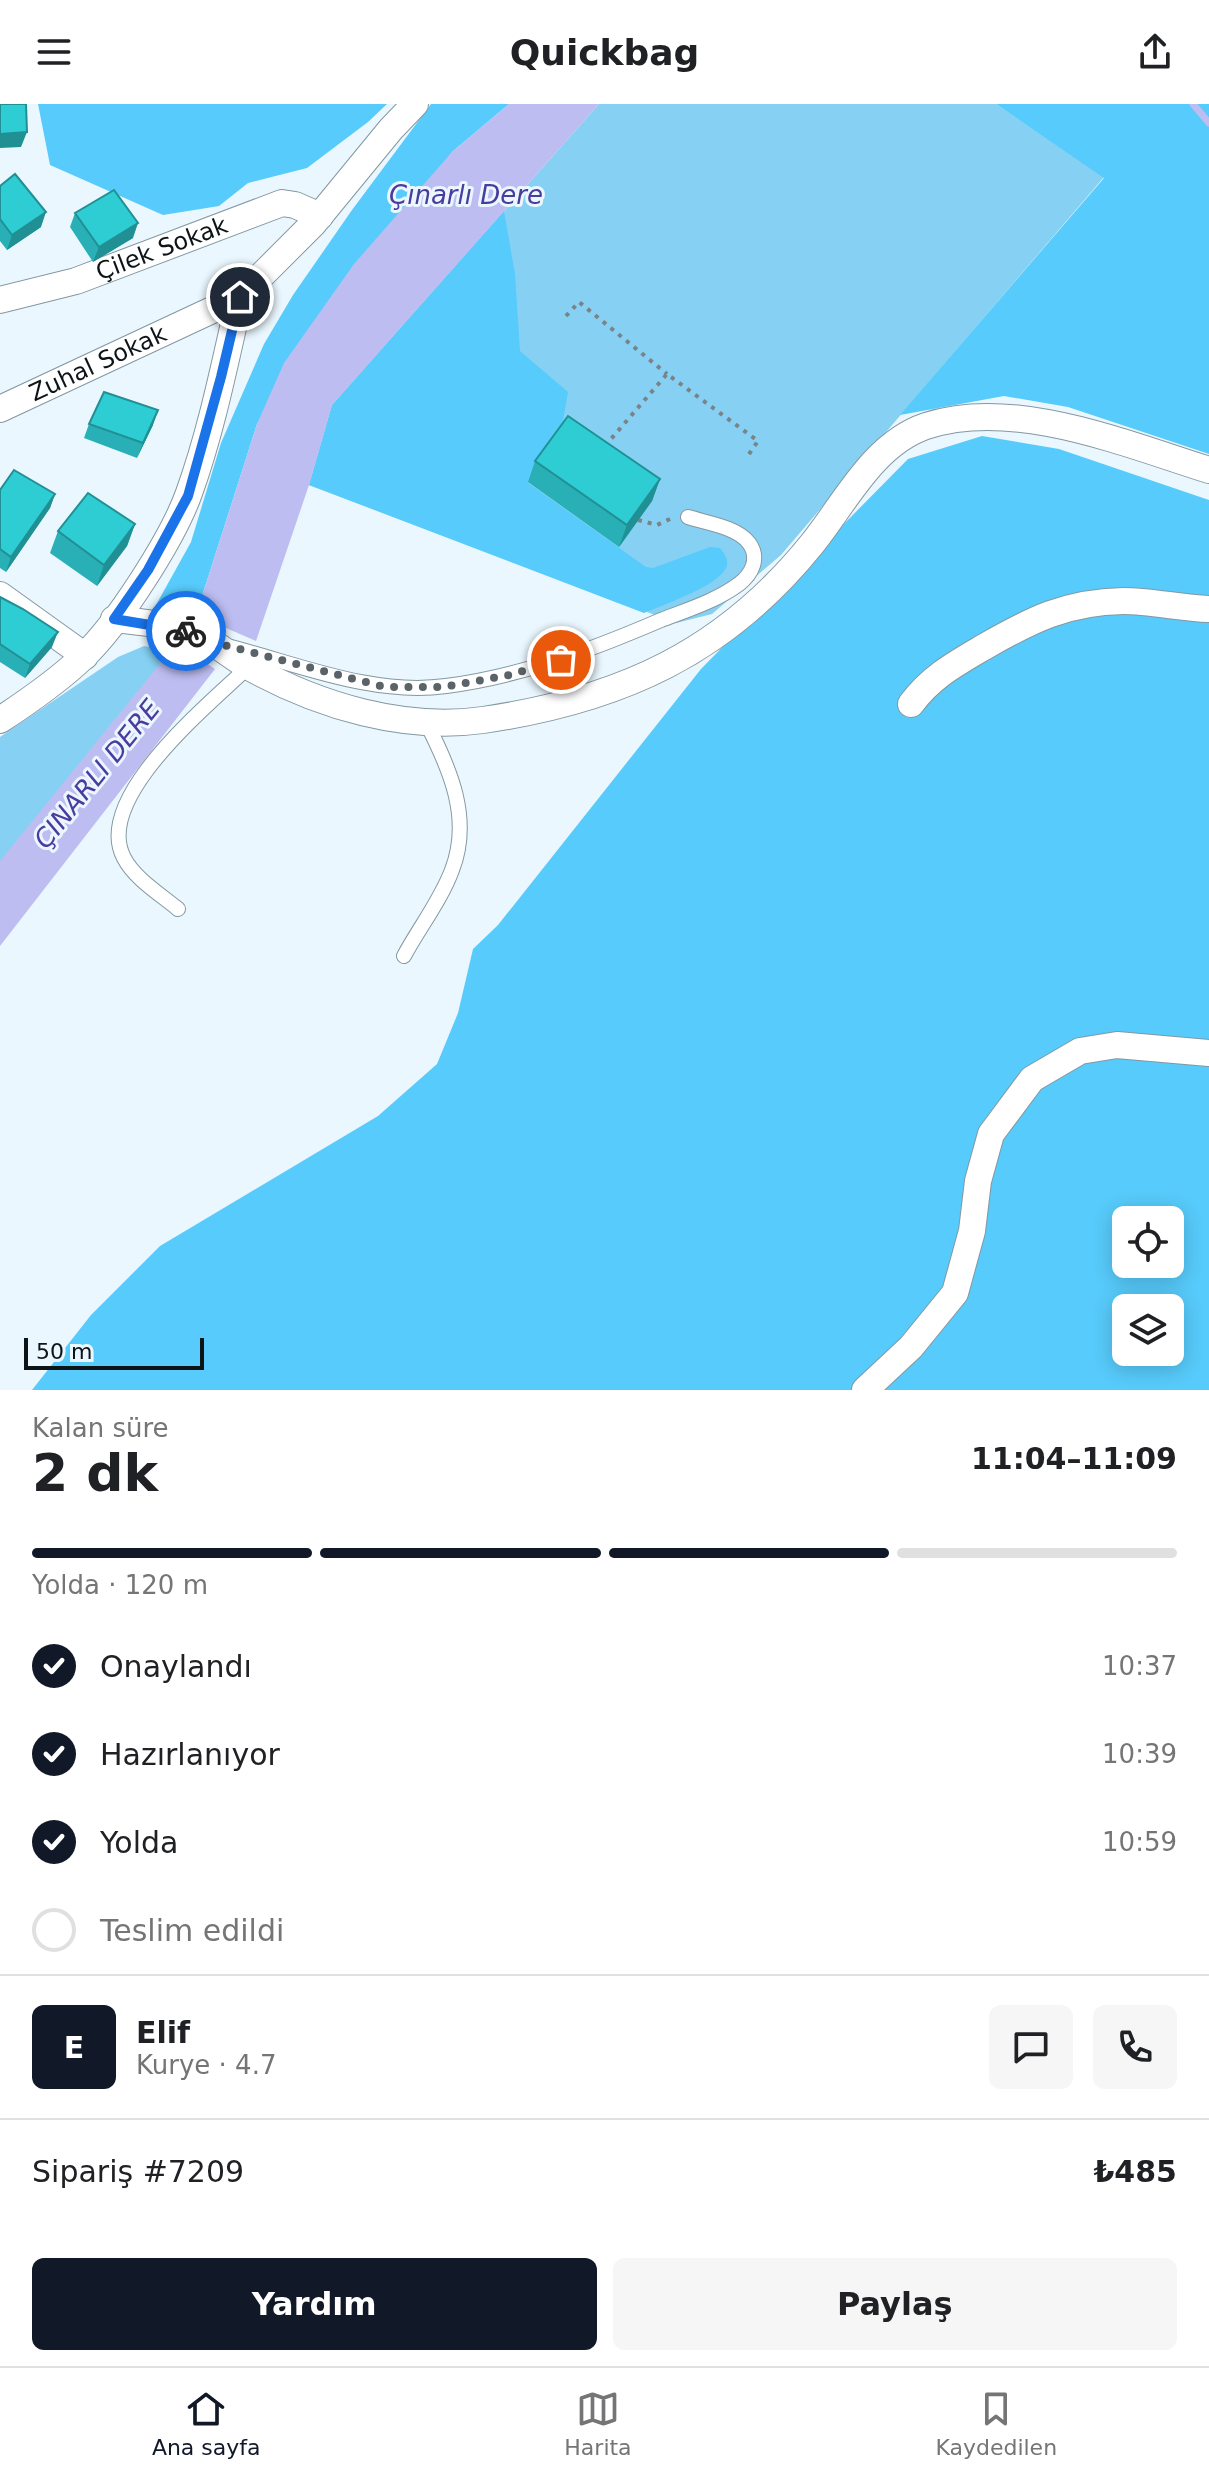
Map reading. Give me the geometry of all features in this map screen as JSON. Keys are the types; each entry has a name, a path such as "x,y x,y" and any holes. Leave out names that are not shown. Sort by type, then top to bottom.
{"street":[{"path":"0,720 40,693 85,656 148,570 188,496 240,297 320,216 415,104"},
{"name":"Çilek Sokak","path":"0,300 76,281 282,203 320,216"},
{"name":"Zuhal Sokak","path":"0,409 240,297"},
{"path":"114,619 188,631 216,643 248,667 296,690 365,713 427,724 482,720 558,705 622,687 689,654 741,618 776,586 876,459 897,439 927,425 964,419 1014,418 1065,425 1209,470"},
{"path":"0,595 85,656"},
{"path":"911,704 942,671 1033,619 1077,605 1124,601 1209,609"},
{"path":"865,1390 911,1347 955,1293 972,1231 978,1181 991,1134 1032,1079 1080,1051 1117,1045 1209,1053"}],"lane":[{"path":"216,643 385,687 444,687 509,675 587,652 707,602 740,584 752,570 756,558 750,544 738,533 688,517"},
{"path":"178,909 143,880 124,859 119,842 119,820 130,794 157,757 248,667"},
{"path":"404,956 452,872 460,845 459,813 450,770 427,724"}],"path":[{"path":"566,316 579,302 667,374 758,441 747,457"},
{"path":"603,449 667,374"},
{"path":"638,520 657,525 670,519 688,517"}],"shaded area":[{"path":"38,104 387,104 307,168 248,183 219,206 163,215 50,165"},
{"path":"431,104 509,104 452,152 257,424 196,615 156,605 191,542 221,443 264,344 293,295 352,210"},
{"path":"599,104 996,104 1104,177 781,555 712,614 676,623 309,485 332,405"},
{"path":"996,104 1209,104 1209,454 1068,407 1004,396 900,415 1104,178"},
{"path":"504,211 515,274 520,351 568,392 560,438 528,483 646,567 653,568 710,547 720,548 727,565 723,572 691,594 644,613 309,485 332,405"},
{"path":"982,436 1059,449 1209,500 1209,1390 32,1390 91,1315 160,1246 378,1116 437,1064 458,1013 473,949 498,925 701,669 908,459"},
{"path":"144,646 194,655 0,894 0,737 118,657"}],"water":[{"name":"Çınarlı Dere","path":"509,104 599,104 332,405 309,485 256,641 196,615 257,424 284,363 354,264 452,152"},
{"name":"ÇINARLI DERE","path":"171,650 194,655 215,669 0,946 0,861"}],"building":[{"path":"0,104 26,104 27,132 0,134"},
{"path":"15,174 46,212 12,235 0,219 0,186"},
{"path":"114,190 138,223 99,247 75,213"},
{"path":"104,392 158,410 143,443 89,424"},
{"path":"568,416 660,479 627,525 535,461"},
{"path":"14,470 55,494 11,557 0,549 0,490"},
{"path":"88,493 135,524 104,565 58,531"},
{"path":"0,597 58,632 30,664 0,644"}],"waterway":[{"path":"1193,104 1209,123"}],"way so far":[{"path":"186,631 216,643 385,687 444,687 509,675 561,660"}],"route":[{"path":"186,631 159,624 114,619 148,570 188,496 240,297"}]}
